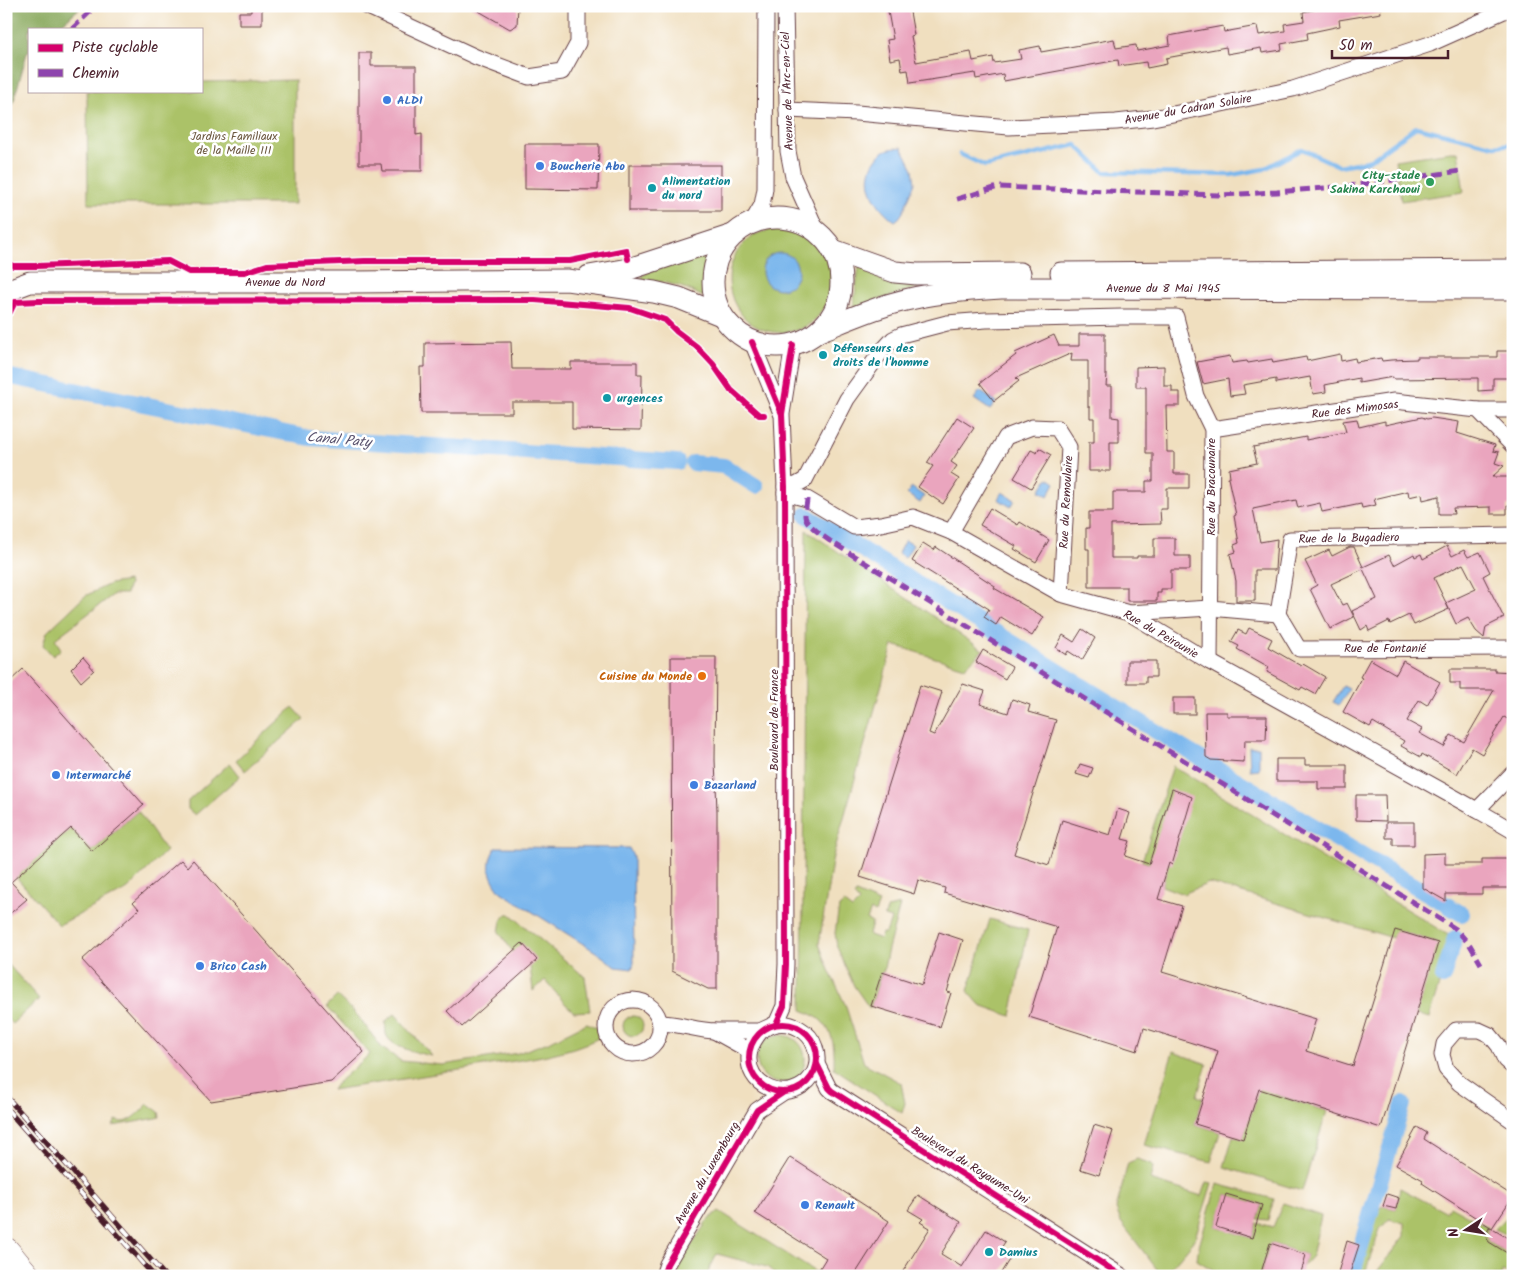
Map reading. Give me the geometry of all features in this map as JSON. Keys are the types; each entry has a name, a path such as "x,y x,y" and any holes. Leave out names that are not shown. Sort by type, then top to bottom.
{"highway":[{"path":"6,1252 26,1276"}],"main road":[{"path":"769,218 786,218 802,222 817,231 833,250 841,274 841,293 835,311 828,322 810,338 793,345 772,346 752,342 735,331 721,314 715,298 713,281 715,264 722,248 742,228 752,222 769,218"},
{"name":"Avenue du Nord","path":"566,280 629,269 733,235"},
{"name":"Avenue du 8 Mai 1945","path":"833,250 895,272 917,274 1513,270"},
{"path":"6,276 30,282"},
{"name":"Avenue du Nord","path":"6,292 30,282 566,280 654,292 679,298 721,314"},
{"name":"Avenue du 8 Mai 1945","path":"819,331 894,303 930,294 967,290 1001,288 1513,288"}],"street":[{"path":"366,6 476,57 529,77 562,72 578,43 578,6"},
{"name":"Avenue de l'Arc-en-Ciel","path":"752,222 762,205 766,189 766,6"},
{"name":"Avenue de l'Arc-en-Ciel","path":"785,6 788,151 794,176 817,231"},
{"name":"Avenue du Cadran Solaire","path":"787,110 857,113 1009,127 1116,122 1153,118 1294,89 1430,44 1513,7"},
{"name":"Rue du Bracounaire","path":"785,490 805,480 847,399 881,352 893,339 901,335 947,323 986,320 1176,317 1196,396 1212,429 1210,662"},
{"name":"Boulevard de France","path":"752,342 782,414"},
{"name":"Boulevard de France","path":"776,1024 784,1006 786,964 785,490 782,414 793,345"},
{"name":"Rue des Mimosas","path":"1212,429 1394,401 1478,410 1513,410"},
{"path":"1478,410 1513,446"},
{"name":"Rue du Remoulaire","path":"951,532 1006,437 1032,426 1057,428 1069,447 1061,594"},
{"name":"Rue du Peirounie","path":"785,490 807,499 854,527 881,524 913,517 951,532 1061,594 1130,613 1210,662 1513,831"},
{"name":"Rue de la Bugadiero","path":"1278,614 1290,539 1513,535"},
{"path":"1130,613 1210,608 1278,614"},
{"name":"Rue de Fontanié","path":"1278,614 1299,649 1513,648"},
{"path":"1476,810 1513,773"},
{"path":"784,1006 797,1027"},
{"path":"660,1023 674,1023 713,1031 761,1030 776,1024 797,1027 807,1034 814,1043 817,1053 817,1064 813,1074 800,1087"},
{"path":"761,1030 753,1042 749,1059 750,1067 765,1087 784,1092 800,1087 830,1088"},
{"path":"1513,1068 1505,1060 1499,1046 1490,1035 1479,1030 1456,1030 1444,1044 1442,1055 1446,1069 1459,1083 1513,1122"},
{"path":"713,1031 750,1051"},
{"name":"Boulevard du Royaume-Uni","path":"817,1064 830,1088 1122,1276"},
{"name":"Avenue du Luxembourg","path":"757,1110 758,1080"},
{"name":"Avenue du Luxembourg","path":"663,1276 668,1264 757,1110 784,1092"}],"green space":[{"path":"6,6 82,6 57,28 28,28 28,52 6,129"},
{"name":"Jardins Familiaux de la Maille III","path":"295,80 295,204 88,204 87,92 202,92 202,82"},
{"name":"City-stade Sakina Karchaoui","path":"1458,151 1464,192 1401,201 1395,160"},
{"path":"782,229 798,233 813,240 826,256 831,274 831,284 826,303 815,320 806,326 786,332 768,331 753,324 741,313 733,299 729,283 731,267 737,251 757,234","holes":["798,270 790,285 781,288 776,288 766,282"]},
{"path":"705,253 710,257 704,281 706,296 701,296 688,289 673,285 642,280 642,276 648,272"},
{"path":"859,267 929,284 853,308"},
{"path":"806,530 983,650 965,667 893,645 833,856 819,944 845,1004 864,1063 901,1083 905,1103 902,1113 834,1068 834,1048 830,1032 820,1020 802,1010"},
{"path":"128,581 126,594 114,594 55,639 61,649 53,656 43,645 47,632 85,596 110,584"},
{"path":"293,707 304,719 245,771 236,760"},
{"path":"230,763 240,776 195,815 188,809 188,801"},
{"path":"1173,766 1453,938 1429,1018 1416,1014 1437,943 1396,930 1393,938 1209,883 1183,894 1162,886 1167,869 1142,861"},
{"path":"138,811 166,851 128,889 59,925 16,877 71,828 92,851"},
{"path":"856,893 879,903 875,913 871,910 867,920 872,923 869,935 880,939 882,933 886,933 891,919 884,917 888,908 900,905 883,973 881,973 870,1009 854,986 837,947 835,933 839,907 844,903 852,909 859,902 854,896"},
{"path":"507,914 510,914 585,977 590,1011 574,1012 545,980 533,991 530,966 513,952 499,932 501,921"},
{"path":"990,919 1028,930 1011,1016 980,1005 968,991"},
{"path":"6,962 39,999 12,1024 6,1018"},
{"path":"337,996 357,1015 382,1048 401,1061 443,1065 518,1053 551,1041 587,1023 598,1028 601,1037 575,1048 532,1058 332,1090 336,1084 370,1054 327,1006"},
{"path":"395,1014 432,1056 406,1049 389,1039 386,1032 386,1021"},
{"path":"633,1016 640,1019 643,1026 640,1033 633,1036 626,1033 623,1026 626,1019"},
{"path":"776,1035 786,1035 798,1042 805,1054 805,1064 798,1076 786,1083 776,1083 768,1079 761,1072 757,1064 757,1054 761,1046 768,1039"},
{"path":"1173,1052 1207,1064 1197,1096 1203,1098 1195,1124 1220,1132 1211,1162 1144,1145"},
{"path":"1263,1074 1274,1094 1327,1111 1302,1191 1224,1167 1233,1136 1243,1138"},
{"path":"148,1104 159,1112 160,1117 113,1126 116,1120 125,1122 134,1118"},
{"path":"1137,1159 1152,1164 1150,1180 1202,1196 1207,1182 1212,1183 1194,1241 1164,1276 1162,1276 1121,1222 1116,1209 1128,1163"},
{"path":"1217,1184 1274,1199 1268,1220 1258,1219 1262,1205 1226,1194 1216,1227 1252,1238 1257,1223 1273,1227 1283,1203 1321,1216 1312,1256 1302,1267 1306,1255 1270,1243 1260,1276 1223,1276 1197,1260 1198,1250"},
{"path":"1400,1188 1445,1212 1450,1206 1488,1227 1486,1237 1489,1242 1507,1253 1512,1237 1495,1229 1513,1211 1513,1270 1510,1274 1502,1272 1501,1276 1387,1276 1376,1273 1404,1236 1404,1223 1389,1219 1380,1229 1364,1276 1357,1276 1374,1216 1383,1206 1396,1209"},
{"path":"719,1211 817,1273 815,1276 778,1276 767,1267 717,1254 706,1276 671,1276 708,1220"}],"water":[{"path":"902,147 913,169 915,183 903,212 895,221 877,203 870,188 869,180 873,164 880,154 887,150"},
{"path":"780,253 793,258 798,271 793,284 780,289 767,284 762,271 767,258"},
{"path":"980,391 996,402 990,410 974,399"},
{"path":"1048,478 1055,483 1048,496 1040,491"},
{"path":"911,487 924,496 920,503 907,494"},
{"path":"1002,492 1015,500 1011,507 998,499"},
{"path":"905,540 913,545 905,558 898,553"},
{"path":"1343,686 1349,689 1339,705 1333,702"},
{"path":"1249,747 1259,747 1259,769 1250,770"},
{"path":"496,847 629,848 633,856 634,963 632,969 616,967 599,954 501,892 491,876 490,870 490,859"}],"building":[{"path":"470,6 518,6 517,25 510,29"},
{"path":"887,6 909,6 914,35 911,36 916,62 971,52 973,61 993,57 994,63 1021,59 1019,50 1040,46 1041,52 1114,39 1116,48 1136,45 1137,51 1170,45 1169,36 1223,26 1224,32 1257,26 1259,35 1285,31 1284,24 1304,21 1303,12 1332,6 1380,6 1381,13 1339,20 1340,26 1307,33 1308,39 1281,44 1282,50 1262,53 1261,48 1227,54 1226,47 1166,58 1167,64 1147,68 1146,62 1119,66 1118,60 1004,81 1003,74 976,79 975,73 910,83 908,70 902,71 900,58 890,60 887,40 893,39"},
{"path":"251,8 262,9 262,25 239,25 239,12 251,12"},
{"name":"ALDI","path":"359,53 371,53 371,66 416,66 416,135 422,134 422,171 382,171 381,164 359,164"},
{"path":"525,144 599,144 598,190 525,189"},
{"path":"629,165 721,165 721,211 629,211"},
{"path":"1079,334 1105,334 1106,386 1112,386 1112,417 1119,418 1119,442 1110,442 1110,471 1089,471 1089,442 1094,442 1094,418 1090,418 1090,407 1088,407 1088,361 1071,361 1072,353 1016,378 1019,381 994,401 980,383 1016,355 1015,353 1054,335 1059,346 1079,346"},
{"path":"511,342 512,369 571,369 571,362 637,362 637,374 642,374 641,430 572,429 572,402 512,402 512,413 421,413 420,367 425,367 425,343"},
{"path":"1497,351 1513,351 1513,378 1493,378 1493,390 1478,391 1478,378 1393,379 1393,377 1359,383 1359,378 1325,385 1326,392 1313,394 1310,377 1276,383 1276,379 1243,385 1245,394 1230,396 1228,379 1203,384 1197,362 1230,356 1232,363 1247,361 1248,363 1272,359 1273,363 1306,357 1307,361 1340,354 1341,361 1355,358 1356,362 1381,358 1382,361 1417,359 1417,357 1497,357"},
{"path":"1164,366 1164,386 1172,386 1172,392 1180,392 1180,406 1166,406 1167,452 1174,452 1174,474 1189,474 1189,488 1167,488 1167,509 1160,509 1161,524 1111,525 1111,558 1154,556 1154,538 1175,538 1175,556 1190,556 1190,570 1171,570 1171,589 1161,589 1161,593 1157,593 1157,601 1127,601 1127,587 1089,587 1089,549 1086,549 1086,528 1089,528 1089,512 1113,512 1113,492 1146,492 1146,481 1153,481 1153,453 1146,453 1146,387 1136,387 1136,367"},
{"path":"957,417 974,428 951,462 957,466 951,474 959,479 943,504 918,487 933,466 927,463"},
{"path":"1422,417 1459,422 1457,433 1495,445 1493,451 1499,452 1495,463 1504,466 1492,477 1513,477 1513,506 1507,505 1507,514 1491,514 1491,507 1453,508 1454,514 1439,514 1439,496 1423,500 1422,494 1409,497 1408,491 1374,499 1376,505 1362,508 1361,504 1322,512 1320,503 1298,508 1296,500 1253,509 1260,542 1277,539 1275,570 1255,570 1255,601 1236,601 1236,581 1230,554 1236,552 1234,545 1239,543 1234,516 1236,515 1228,478 1230,478 1229,469 1257,463 1253,447 1306,437 1306,440 1346,432 1343,421 1357,419 1359,427 1385,421 1385,425"},
{"path":"1039,448 1051,455 1031,488 1014,478 1031,450 1037,453"},
{"path":"990,508 1018,525 1020,522 1049,540 1036,562 1014,549 1016,546 980,525"},
{"path":"923,543 934,550 936,547 995,586 994,588 1044,617 1032,636 1001,617 996,625 984,617 989,609 912,561"},
{"path":"1447,546 1452,556 1464,550 1468,557 1480,552 1490,572 1483,576 1504,618 1486,627 1484,638 1476,631 1468,618 1456,624 1449,609 1414,625 1409,615 1390,624 1389,621 1369,631 1367,626 1361,630 1352,611 1377,599 1363,569 1331,584 1342,605 1347,603 1354,617 1330,629 1310,589 1317,585 1305,561 1329,550 1332,556 1350,547 1354,547 1363,567 1389,555 1394,565 1414,554 1415,557 1421,554 1423,559","holes":["1463,564 1476,589 1446,603 1434,578"]},
{"path":"1249,628 1272,639 1268,647 1325,677 1315,694 1302,687 1300,690 1267,672 1269,667 1237,649 1239,646 1231,642 1238,630 1246,634"},
{"path":"1082,629 1095,638 1082,660 1068,651 1066,655 1056,648 1063,635 1074,642"},
{"path":"983,650 1012,667 1005,679 976,662"},
{"path":"83,657 94,670 81,682 71,669"},
{"path":"671,657 716,657 717,989 708,989 672,971"},
{"path":"1370,659 1396,674 1403,661 1440,682 1427,705 1419,700 1407,721 1422,729 1419,733 1444,747 1451,735 1464,742 1494,690 1460,690 1460,683 1450,683 1450,669 1495,669 1495,671 1513,672 1513,722 1504,717 1482,754 1472,748 1457,774 1422,754 1421,757 1401,746 1404,741 1373,722 1370,727 1343,712"},
{"path":"1127,661 1156,661 1156,677 1146,677 1146,683 1127,683"},
{"name":"Intermarché","path":"23,669 144,805 92,851 71,828 11,882 27,899 6,917 6,685"},
{"path":"963,684 985,691 980,704 1008,713 1012,699 1030,705 1028,712 1056,720 1014,854 1049,865 1062,820 1110,835 1118,809 1130,813 1122,839 1130,841 1125,856 1149,864 1172,789 1192,797 1172,865 1169,863 1158,899 1182,906 1162,972 1316,1019 1306,1051 1353,1066 1395,930 1438,943 1381,1128 1259,1089 1243,1139 1195,1124 1218,1051 1144,1028 1137,1051 1029,1017 1057,927 944,893 945,888 918,880 914,894 860,877 920,685 942,692 929,733 934,735"},
{"path":"1173,698 1195,698 1195,714 1173,714"},
{"path":"1205,712 1227,712 1227,716 1267,716 1266,740 1245,740 1244,762 1211,760 1206,757"},
{"path":"1276,759 1305,759 1305,765 1347,765 1347,789 1318,789 1318,781 1276,781"},
{"path":"1080,764 1093,768 1089,778 1076,774"},
{"path":"1356,795 1385,795 1386,821 1356,820"},
{"path":"1386,822 1414,822 1414,845 1393,845 1393,838 1386,838"},
{"path":"1445,853 1445,864 1482,864 1482,859 1513,859 1513,888 1482,888 1482,894 1446,894 1446,901 1423,888 1423,854"},
{"path":"181,860 187,867 193,860 364,1052 331,1082 211,1101 82,960 139,909 133,902"},
{"path":"939,932 963,940 947,992 951,993 940,1027 871,1006 882,972 922,985"},
{"path":"522,943 537,960 462,1027 447,1011"},
{"path":"1094,1125 1113,1131 1099,1175 1080,1169"},
{"path":"1417,1127 1427,1133 1424,1139 1513,1196 1492,1228 1422,1183 1423,1180 1396,1165"},
{"path":"790,1157 889,1221 854,1276 815,1276 826,1258 755,1213"},
{"path":"1226,1194 1262,1205 1252,1238 1216,1227"},
{"path":"1387,1194 1399,1198 1396,1209 1383,1206"},
{"path":"918,1195 961,1222 941,1254 962,1267 986,1230 1005,1242 1001,1248 1012,1255 999,1276 900,1276 930,1228 920,1222 923,1219 908,1210"},
{"path":"1489,1227 1511,1240 1507,1253 1489,1242 1486,1237"},
{"path":"1347,1241 1359,1245 1349,1276 1337,1276"},
{"path":"1270,1243 1306,1255 1300,1276 1260,1276"}],"waterway":[{"path":"960,154 985,166 1076,145 1104,172 1231,175 1264,169 1302,149 1339,166 1368,161 1416,127 1495,146 1513,144"},
{"name":"Canal Paty","path":"6,376 310,438 677,462"},
{"name":"Canal Paty","path":"693,463 724,466 756,486"},
{"path":"806,515 1183,748 1462,914"},
{"name":"Canal Paty","path":"1443,977 1455,938"},
{"path":"1352,1276 1403,1104"}],"railway":[{"path":"6,1096 165,1276"},
{"path":"6,1108 154,1276"}],"marked path":[{"path":"73,28 96,6"},
{"path":"957,199 998,187 1219,195 1277,192 1349,186 1461,171"},
{"path":"807,499 805,513 808,522 830,541 1456,929 1470,945 1481,964"}],"cycle path":[{"path":"6,262 13,266 37,266 168,261 189,272 245,272 267,265 365,261 570,261 626,250 628,259"},
{"path":"6,315 10,312 15,302 38,301 535,300 630,308 665,320 697,347 713,364 731,390 759,415 764,415"},
{"path":"752,342 782,414"},
{"path":"776,1024 784,1006 786,964 785,487 782,414 793,345"},
{"path":"783,1024 796,1027 807,1034 814,1045 817,1058 814,1071 807,1082 796,1089 783,1092 770,1089 759,1082 752,1071 749,1058 752,1045 759,1034 770,1027 783,1024"},
{"path":"817,1064 832,1091 1122,1276"},
{"path":"663,1276 667,1264 757,1110 784,1092"}],"place":[{"name":"ALDI","path":"387,100"},
{"name":"Boucherie Abo","path":"540,166"},
{"name":"City-stade Sakina Karchaoui","path":"1430,182"},
{"name":"Alimentation du nord","path":"652,188"},
{"name":"Défenseurs des droits de l'homme","path":"823,355"},
{"name":"urgences","path":"607,398"},
{"name":"Cuisine du Monde","path":"702,676"},
{"name":"Intermarché","path":"56,775"},
{"name":"Bazarland","path":"694,785"},
{"name":"Brico Cash","path":"200,966"},
{"name":"Renault","path":"805,1205"},
{"name":"Damius","path":"989,1252"}]}
